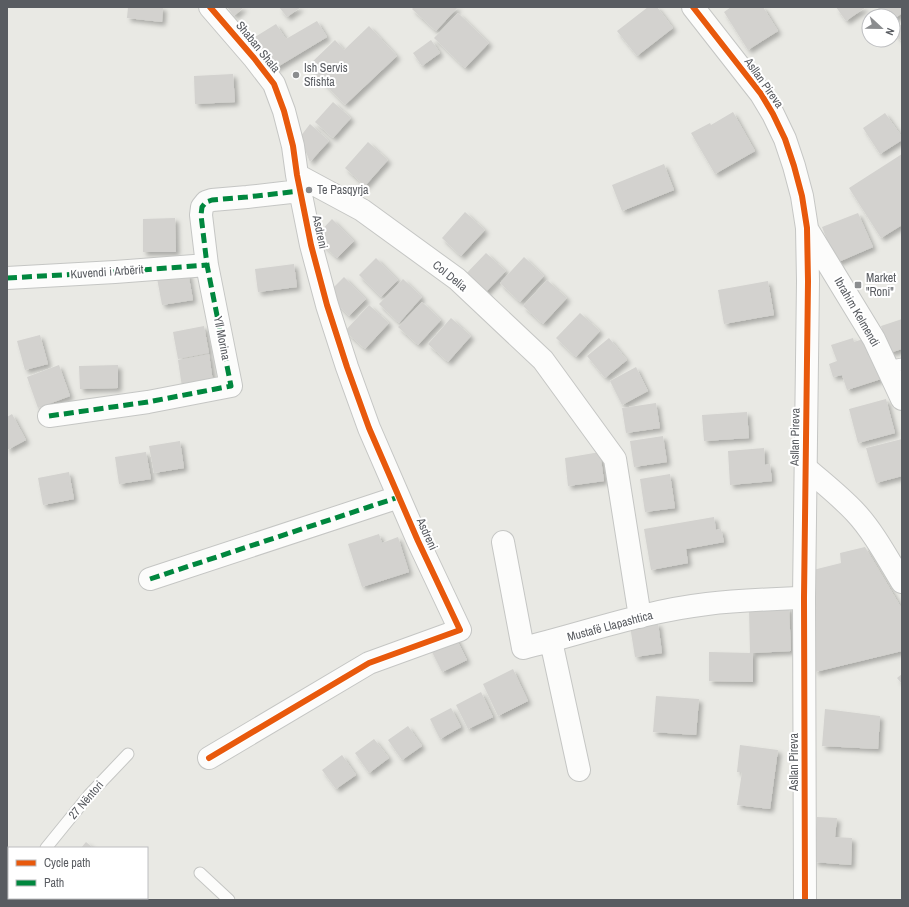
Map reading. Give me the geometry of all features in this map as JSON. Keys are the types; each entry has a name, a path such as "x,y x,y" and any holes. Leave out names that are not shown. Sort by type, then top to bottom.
{"street":[{"name":"Shaban Shala","path":"210,7 254,58 274,84 284,111 291,139 298,183"},
{"name":"Asllan Pireva","path":"694,7 761,94 773,114 785,139 794,166 802,196 806,228 808,281 804,598 805,900"},
{"name":"Yll Morina","path":"49,416 148,402 231,386 207,265 201,215 202,208 206,202 212,200 248,198 298,183"},
{"name":"Col Delia","path":"298,183 362,210 457,279 543,360 615,459 640,617"},
{"name":"Asdreni","path":"208,758 369,663 460,630 418,541 369,428 344,360 313,253 298,183"},
{"name":"Ibrahim Kelmendi","path":"806,228 860,315 895,365 902,399"},
{"name":"Kuvendi i Arbërit","path":"7,278 207,265"},
{"path":"806,468 839,496 856,513 902,582"},
{"path":"150,579 399,497"},
{"name":"Mustafë Llapashtica","path":"503,542 523,648 640,617 706,604 743,600 804,598"},
{"path":"551,641 579,770"}],"lane":[{"name":"27 Nëntori","path":"47,847 89,795 128,754"},
{"path":"200,873 229,900"}],"building":[{"path":"128,7 163,7 162,22 127,18"},
{"path":"227,7 244,7 234,16"},
{"path":"279,7 301,7 287,17"},
{"path":"414,7 458,7 436,31 412,9"},
{"path":"648,7 657,7 673,28 637,56 617,31"},
{"path":"731,7 763,7 778,31 748,50 724,12"},
{"path":"836,7 866,7 861,8 861,10 846,21"},
{"path":"902,7 902,13 901,14 901,8 878,8"},
{"path":"458,13 489,43 465,68 434,38"},
{"path":"317,21 327,37 274,69 255,37 276,24 286,39"},
{"path":"902,24 902,42 901,41"},
{"path":"369,26 397,56 345,105 308,66 335,40 344,50"},
{"path":"431,40 440,53 422,66 413,53"},
{"path":"233,74 235,102 195,104 194,76"},
{"path":"333,102 351,118 333,138 315,122"},
{"path":"733,112 755,151 715,174 691,133 710,123 711,125"},
{"path":"885,113 902,137 902,140 880,154 863,128"},
{"path":"310,124 329,141 310,162 300,137"},
{"path":"368,142 388,160 365,186 345,168"},
{"path":"902,154 902,225 881,238 849,188"},
{"path":"664,164 674,190 622,211 612,185"},
{"path":"465,212 485,230 461,256 442,238"},
{"path":"858,213 873,247 836,263 822,227"},
{"path":"175,218 176,252 143,252 143,219"},
{"path":"332,219 354,241 337,258 315,237"},
{"path":"486,253 506,271 482,296 462,278"},
{"path":"524,257 544,276 520,302 500,283"},
{"path":"376,258 398,280 381,297 359,275"},
{"path":"294,264 297,287 258,292 255,269"},
{"path":"188,272 193,300 162,305 157,278"},
{"path":"344,277 366,299 349,316 327,294"},
{"path":"403,279 422,297 399,323 379,304"},
{"path":"547,280 567,298 543,324 523,306"},
{"path":"768,281 774,315 724,324 718,290"},
{"path":"422,302 441,320 418,345 398,327"},
{"path":"369,305 389,323 365,349 345,331"},
{"path":"580,313 600,331 576,357 556,338"},
{"path":"451,318 471,336 448,362 428,344"},
{"path":"902,319 902,349 889,353 881,326"},
{"path":"204,326 209,353 178,359 173,332"},
{"path":"40,335 48,364 25,370 17,341"},
{"path":"609,338 627,360 605,378 587,356"},
{"path":"853,338 854,342 863,339 868,355 873,353 881,379 847,390 842,375 833,377 829,364 837,361 831,345"},
{"path":"209,354 213,382 182,387 178,360"},
{"path":"59,365 70,396 38,408 27,377"},
{"path":"118,365 118,388 80,389 79,366"},
{"path":"636,367 648,391 622,405 610,381"},
{"path":"886,399 895,433 858,443 849,409"},
{"path":"656,403 660,428 626,433 622,408"},
{"path":"747,412 749,438 704,441 702,415"},
{"path":"12,414 26,440 7,450 7,417"},
{"path":"663,436 667,462 634,467 630,441"},
{"path":"902,439 902,476 876,483 866,448"},
{"path":"180,441 184,468 154,473 149,446"},
{"path":"764,448 765,465 770,464 772,481 730,485 728,451"},
{"path":"146,452 151,479 119,484 115,457"},
{"path":"600,452 604,481 568,486 565,458"},
{"path":"69,472 74,499 43,505 38,478"},
{"path":"670,474 675,508 645,512 640,479"},
{"path":"714,517 716,530 721,529 724,542 686,549 688,563 651,570 644,529"},
{"path":"379,534 382,543 398,537 409,572 362,587 348,544"},
{"path":"865,547 902,609 902,651 815,672 813,570 841,563 840,553"},
{"path":"789,607 791,651 753,653 753,682 709,681 709,652 750,653 749,609"},
{"path":"658,623 662,653 635,657 630,626"},
{"path":"455,636 467,660 442,672 430,648"},
{"path":"513,669 528,701 498,716 483,684"},
{"path":"902,674 902,684 897,678"},
{"path":"481,692 493,717 468,729 456,705"},
{"path":"656,696 699,699 696,735 653,732"},
{"path":"451,708 461,727 440,739 430,719"},
{"path":"825,709 880,716 878,749 822,746"},
{"path":"408,726 422,746 402,760 388,740"},
{"path":"374,739 389,758 369,773 355,753"},
{"path":"740,745 778,750 770,809 737,805 742,772 737,772"},
{"path":"342,755 356,775 336,789 322,770"},
{"path":"817,817 837,818 835,837 852,838 851,865 814,862"},
{"path":"86,842 92,847 82,847"}],"marked path":[{"path":"49,416 148,402 231,386 207,265 201,215 202,207 206,202 212,200 300,191"},
{"path":"7,278 207,265"},
{"path":"150,579 399,497"}],"cycle path":[{"path":"209,758 369,663 460,630 418,541 369,428 347,367 327,305 311,245 297,175 293,146 284,111 274,84 254,58 210,7"},
{"path":"693,7 761,94 773,114 785,139 794,166 802,196 807,228 808,281 804,598 805,900"}],"place":[{"name":"Ish Servis Sfishta","path":"296,75"},
{"name":"Te Pasqyrja","path":"309,190"},
{"name":"Market \"Roni\"","path":"858,285"}]}
